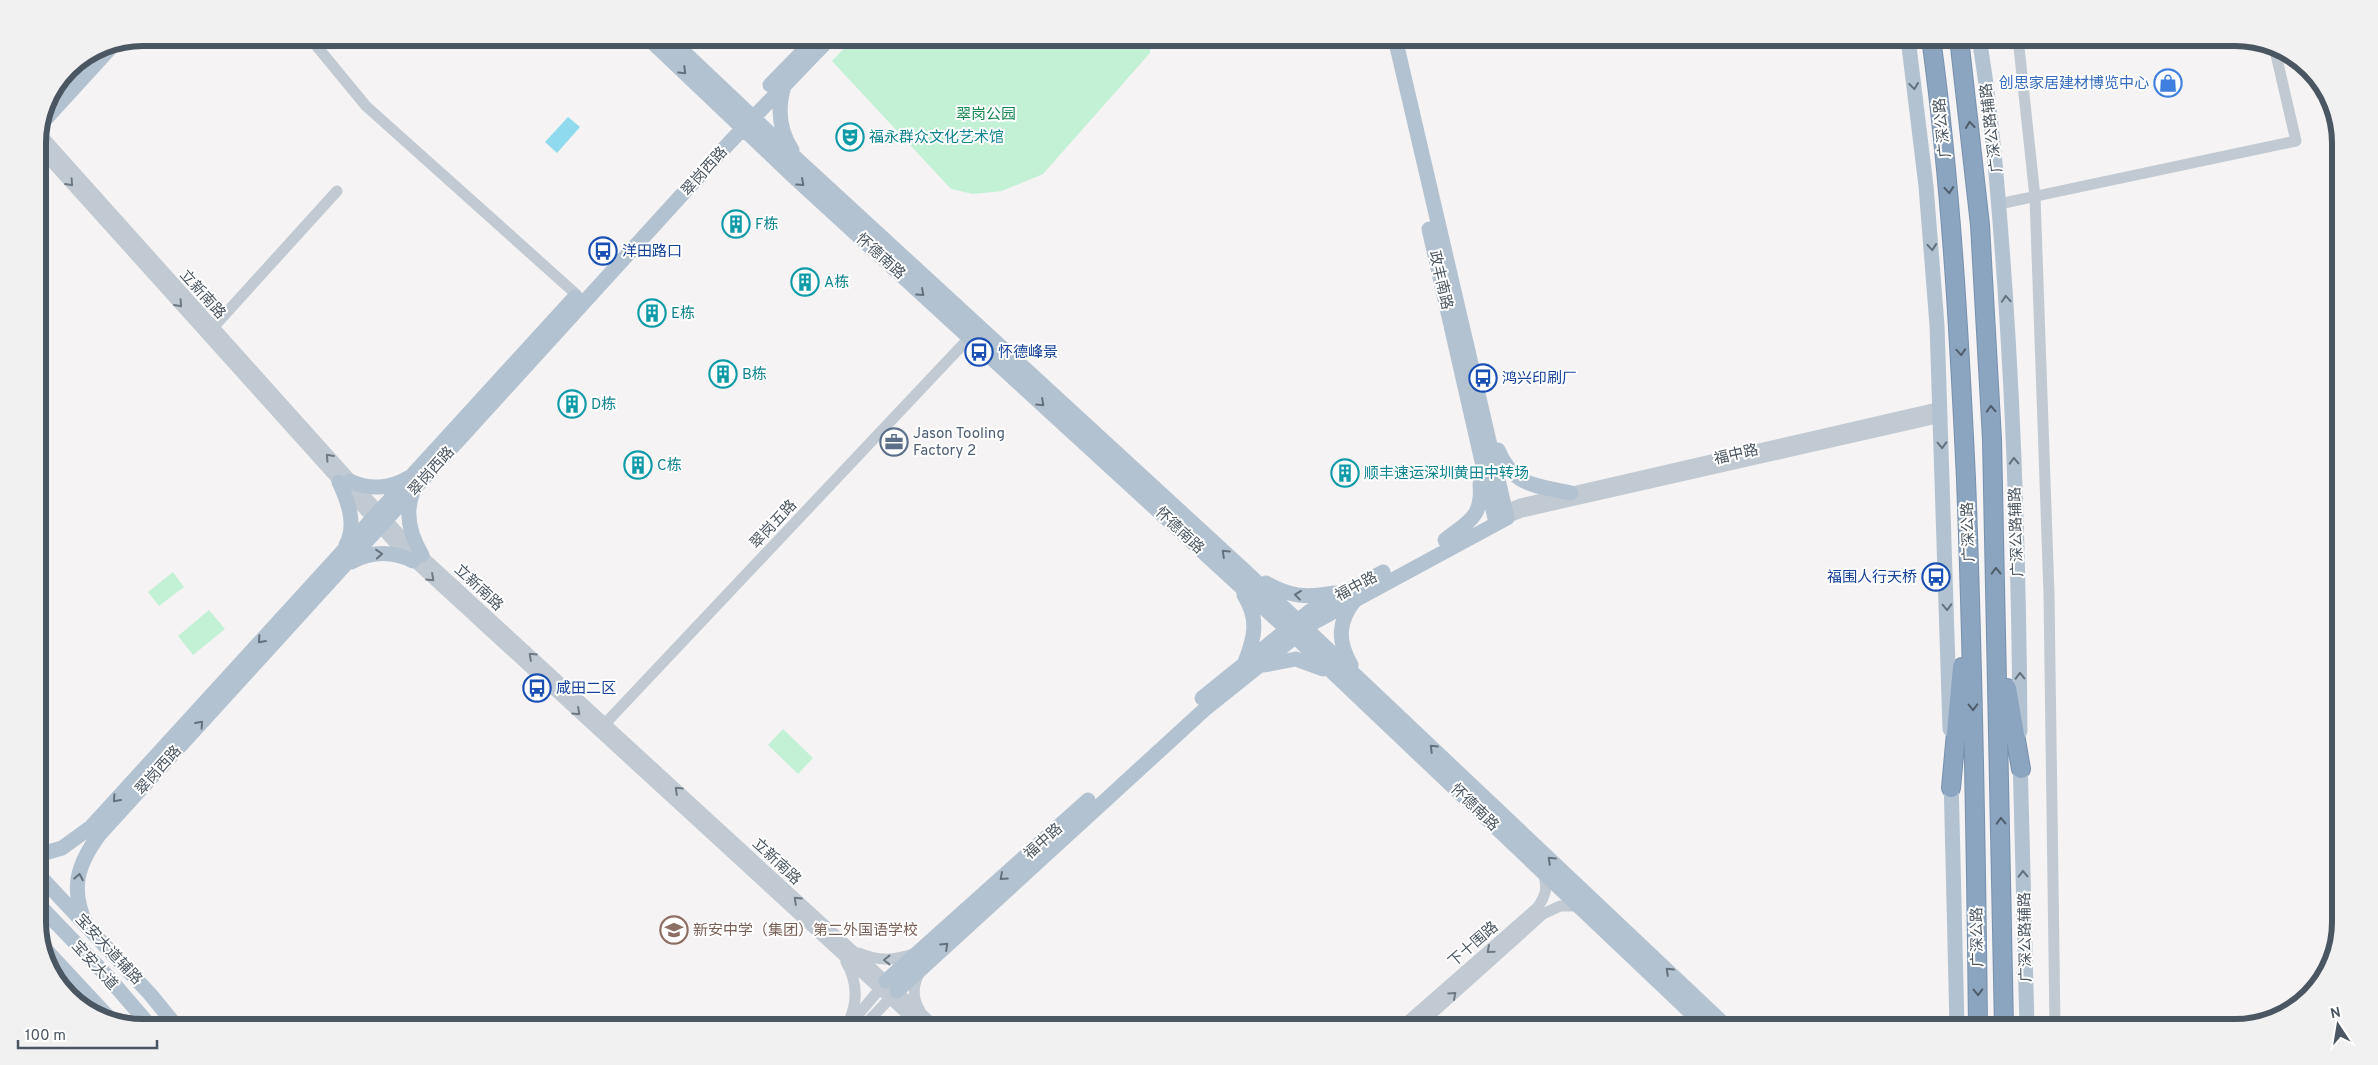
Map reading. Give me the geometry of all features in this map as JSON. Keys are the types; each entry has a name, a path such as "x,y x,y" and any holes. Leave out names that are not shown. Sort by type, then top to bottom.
{"highway":[{"path":"1922,46 1942,115"},
{"name":"广深公路","path":"1932,46 1942,115 1962,376 1970,592 1978,1019"},
{"name":"广深公路","path":"1960,46 1980,225 1987,331 1997,629 2004,1019"},
{"path":"1964,46 1964,65"},
{"path":"1952,788 1970,592"},
{"path":"1997,629 2020,769"}],"main road":[{"name":"怀德南路","path":"657,46 745,120 800,162 1296,629 1342,682 1697,1019"},
{"name":"怀德南路","path":"676,46 745,120 970,337 1238,574"},
{"name":"翠岗西路","path":"46,853 62,848 90,827 414,482 745,120 809,46"},
{"name":"翠岗西路","path":"414,482 577,295 745,120 785,85 822,46"},
{"name":"政丰南路","path":"1387,46 1462,375 1501,516"},
{"name":"政丰南路","path":"1397,46 1482,413 1501,516"},
{"path":"1909,46 1934,275 1941,412 1957,1019"},
{"name":"广深公路辅路","path":"1980,46 1992,130 1999,204 2012,399 2019,594 2020,769 2027,1019"},
{"path":"53,108 86,65"},
{"path":"785,85 780,100 780,118 786,139 800,162"},
{"path":"1445,540 1479,510 1482,500 1480,476 1460,395 1462,375"},
{"path":"1482,413 1505,466 1514,476 1522,481 1571,492"},
{"path":"403,480 414,482 408,519 417,558 380,553 356,559 343,559 351,519 344,482 360,486 381,487 403,480"},
{"name":"福中路","path":"888,990 931,941 1197,703 1251,665 1296,629 1351,595 1445,540 1501,516"},
{"name":"福中路","path":"1351,595 1501,516"},
{"name":"翠岗西路","path":"86,924 78,903 77,882 81,866 89,848 343,559"},
{"path":"1238,574 1291,595 1351,595 1340,634 1344,653 1362,680"},
{"path":"1238,574 1255,618 1251,665 1296,659 1312,664 1342,682"},
{"name":"怀德南路","path":"1296,629 1362,680 1718,1019"},
{"name":"福中路","path":"888,990 923,967 1251,665"},
{"name":"宝安大道辅路","path":"46,882 150,994 171,1019"},
{"name":"宝安大道","path":"46,912 100,969 143,1019"},
{"name":"宝安大道","path":"53,957 100,1008"},
{"name":"怀德南路","path":"1704,1005 1722,1019"}],"street":[{"path":"317,46 366,106 577,295"},
{"path":"2019,46 2035,197 2049,604 2055,1019"},
{"path":"1999,204 2296,141 2276,56"},
{"name":"立新南路","path":"46,140 210,331 379,520 417,558 919,1019"},
{"name":"立新南路","path":"46,156 210,331"},
{"path":"210,331 337,191"},
{"name":"翠岗五路","path":"601,727 970,337"},
{"name":"福中路","path":"1501,516 1571,492 1941,412"},
{"name":"福中路","path":"1501,516 1941,412"},
{"name":"下十围路","path":"1411,1019 1537,908 1546,892 1543,873"},
{"name":"下十围路","path":"1427,1019 1544,914 1560,906 1578,906"},
{"path":"839,945 878,960 897,960 914,954 931,941"},
{"path":"839,945 855,980 856,999 851,1019"},
{"path":"921,1019 914,997 916,982 923,967"},
{"path":"857,1019 888,990"},
{"path":"869,1019 888,990"}],"green space":[{"name":"翠岗公园","path":"846,46 1150,46 1150,53 1043,174 1002,191 973,194 951,189 832,61"},
{"path":"173,572 184,587 159,606 148,592"},
{"path":"209,610 225,629 193,655 178,636"},
{"path":"783,729 813,758 798,774 768,745"}],"water":[{"path":"568,117 580,127 557,153 545,142"}],"place":[{"name":"创思家居建材博览中心","path":"2168,83"},
{"name":"福永群众文化艺术馆","path":"850,137"},
{"name":"F栋","path":"736,224"},
{"name":"洋田路口","path":"603,251"},
{"name":"A栋","path":"805,282"},
{"name":"E栋","path":"652,313"},
{"name":"怀德峰景","path":"979,352"},
{"name":"B栋","path":"723,374"},
{"name":"鸿兴印刷厂","path":"1483,378"},
{"name":"D栋","path":"572,404"},
{"name":"Jason Tooling Factory 2","path":"894,442"},
{"name":"C栋","path":"638,465"},
{"name":"顺丰速运深圳黄田中转场","path":"1345,473"},
{"name":"福围人行天桥","path":"1936,577"},
{"name":"咸田二区","path":"537,688"},
{"name":"新安中学（集团）第二外国语学校","path":"674,930"}]}
